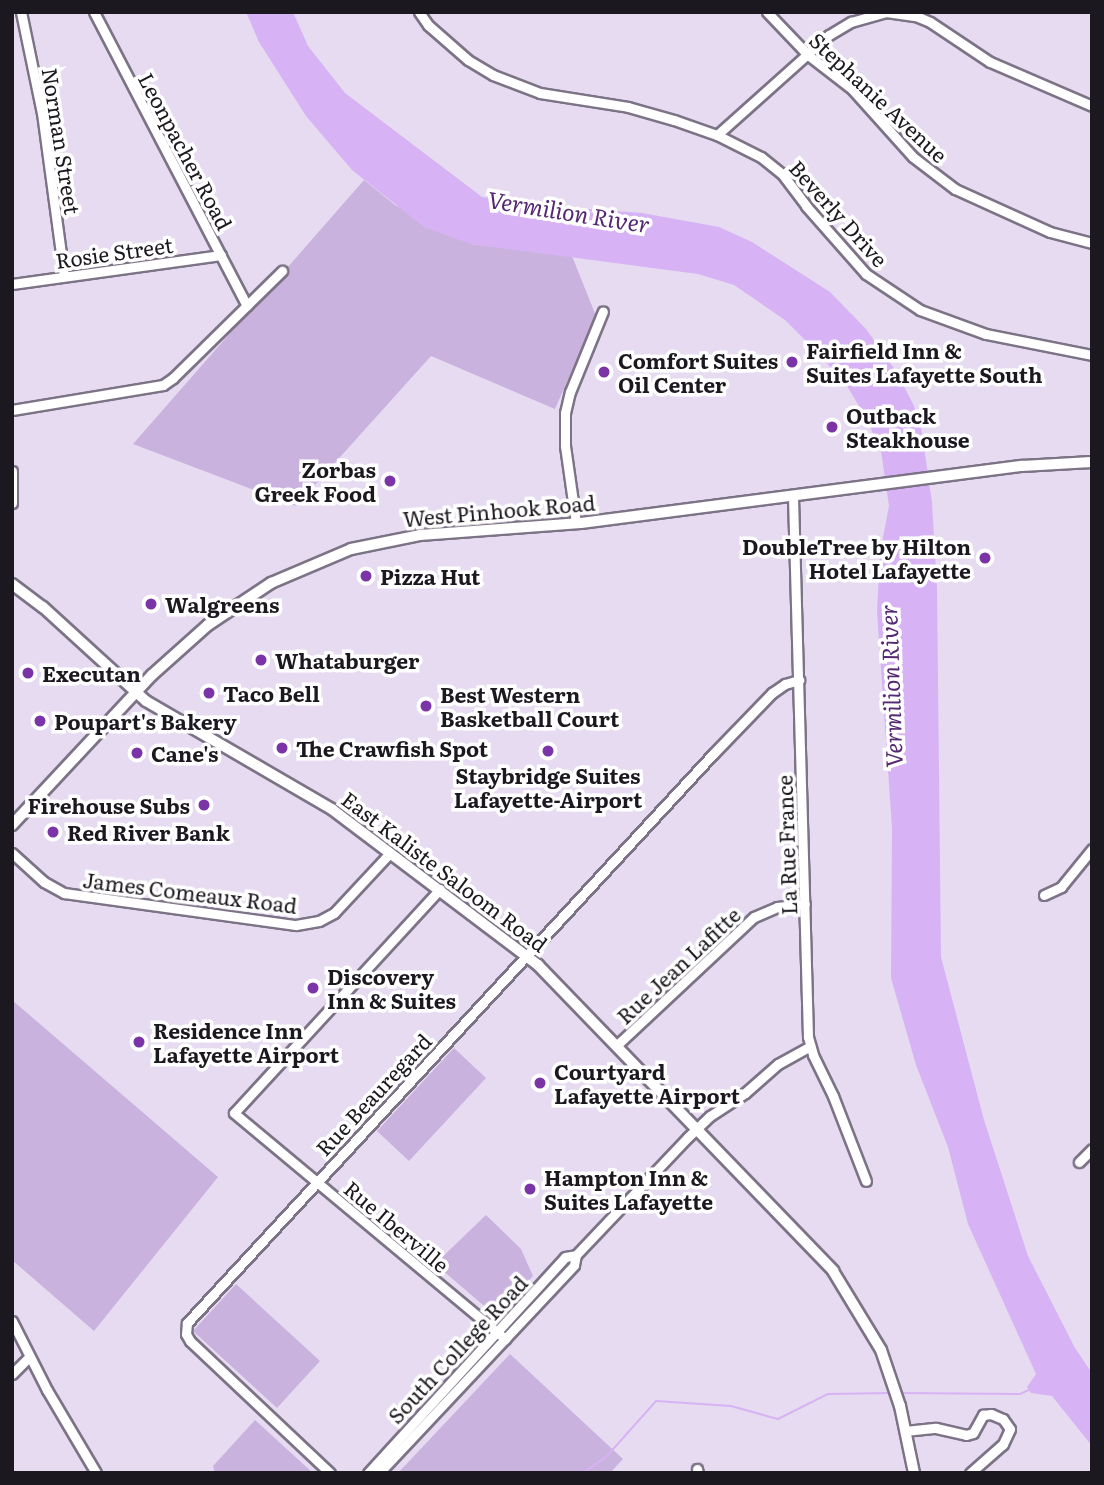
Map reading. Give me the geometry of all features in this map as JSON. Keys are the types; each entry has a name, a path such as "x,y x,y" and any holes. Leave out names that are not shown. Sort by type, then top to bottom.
{"main road":[{"name":"West Pinhook Road","path":"12,825 182,646 223,613 271,583 329,557 377,542 420,535 576,523 1022,467 1092,462"},
{"name":"East Kaliste Saloom Road","path":"12,584 43,607 135,693 172,719 313,796 527,955 698,1128 833,1271 859,1308 892,1376 914,1473"}],"street":[{"name":"Norman Street","path":"21,12 42,113 64,276"},
{"name":"Leonpacher Road","path":"94,12 247,306"},
{"name":"Beverly Drive","path":"419,12 428,25 468,60 512,83 559,97 628,107 717,135 776,168 866,274 904,301 942,319 986,334 1092,355"},
{"name":"Stephanie Avenue","path":"767,12 808,55 852,89 913,157 955,189 1050,232 1092,243"},
{"path":"717,135 829,35 850,22 878,13 905,14 930,22 990,62 1092,106"},
{"name":"Rosie Street","path":"12,284 220,255"},
{"path":"12,410 163,384 173,378 282,271"},
{"path":"576,523 564,427 566,402 603,312"},
{"path":"12,471 12,503"},
{"name":"La Rue France","path":"793,497 810,1046 866,1181"},
{"name":"Rue Beauregard","path":"331,1473 190,1341 185,1330 189,1320 772,693 785,684 799,680"},
{"path":"1045,895 1061,887 1092,849"},
{"name":"James Comeaux Road","path":"12,853 44,882 64,893 296,925 315,922 334,913 390,853"},
{"name":"Rue Iberville","path":"440,890 234,1113 505,1339"},
{"name":"Rue Jean Lafitte","path":"617,1045 754,917 777,907 805,904"},
{"name":"South College Road","path":"379,1473 574,1265 576,1255 698,1128 778,1064 810,1046"},
{"path":"1079,1162 1092,1149"},
{"name":"South College Road","path":"368,1473 565,1257 576,1255"},
{"path":"12,1321 96,1473"},
{"path":"12,1374 30,1356"},
{"path":"905,1431 936,1428 966,1435 973,1433 983,1415 991,1413 1003,1419 1010,1429 1003,1444 970,1473"}],"shaded area":[{"path":"364,180 395,205 471,244 572,256 596,316 555,409 431,356 296,506 133,444"},
{"path":"12,1000 218,1177 94,1331 12,1260"},
{"path":"454,1048 486,1078 409,1161 377,1131"},
{"path":"486,1215 521,1249 533,1276 496,1316 435,1264"},
{"path":"236,1284 320,1361 277,1408 193,1331"},
{"path":"510,1354 623,1459 610,1473 398,1473"},
{"path":"255,1420 313,1473 215,1473 213,1466"}],"water":[{"name":"Vermilion River","path":"246,12 293,12 308,46 345,93 482,197 549,206 642,213 719,227 752,242 830,292 866,329 896,371 914,406 921,427 932,502 937,588 941,957 984,1120 1028,1256 1075,1348 1092,1373 1092,1446 1052,1396 1031,1393 1027,1387 1036,1374 968,1224 948,1147 916,1065 891,978 892,828 877,611 880,553 889,506 881,451 865,416 847,386 785,320 734,285 698,274 471,244 424,227 352,170 306,116 259,42"}],"waterway":[{"path":"899,1393 1020,1394 1029,1390"},
{"path":"583,1473 606,1457 656,1401 731,1406 778,1419 828,1394 890,1393"}],"place":[{"name":"Fairfield Inn & Suites Lafayette South","path":"792,362"},
{"name":"Comfort Suites Oil Center","path":"604,372"},
{"name":"Outback Steakhouse","path":"832,427"},
{"name":"Zorbas Greek Food","path":"390,481"},
{"name":"DoubleTree by Hilton Hotel Lafayette","path":"985,558"},
{"name":"Pizza Hut","path":"366,576"},
{"name":"Walgreens","path":"151,604"},
{"name":"Whataburger","path":"261,660"},
{"name":"Executan","path":"28,673"},
{"name":"Taco Bell","path":"209,693"},
{"name":"Best Western Basketball Court","path":"426,706"},
{"name":"Poupart's Bakery","path":"40,721"},
{"name":"The Crawfish Spot","path":"282,748"},
{"name":"Staybridge Suites Lafayette-Airport","path":"548,751"},
{"name":"Cane's","path":"137,753"},
{"name":"Firehouse Subs","path":"204,805"},
{"name":"Red River Bank","path":"53,832"},
{"name":"Discovery Inn & Suites","path":"313,988"},
{"name":"Residence Inn Lafayette Airport","path":"139,1042"},
{"name":"Courtyard Lafayette Airport","path":"540,1083"},
{"name":"Hampton Inn & Suites Lafayette","path":"530,1189"}]}
